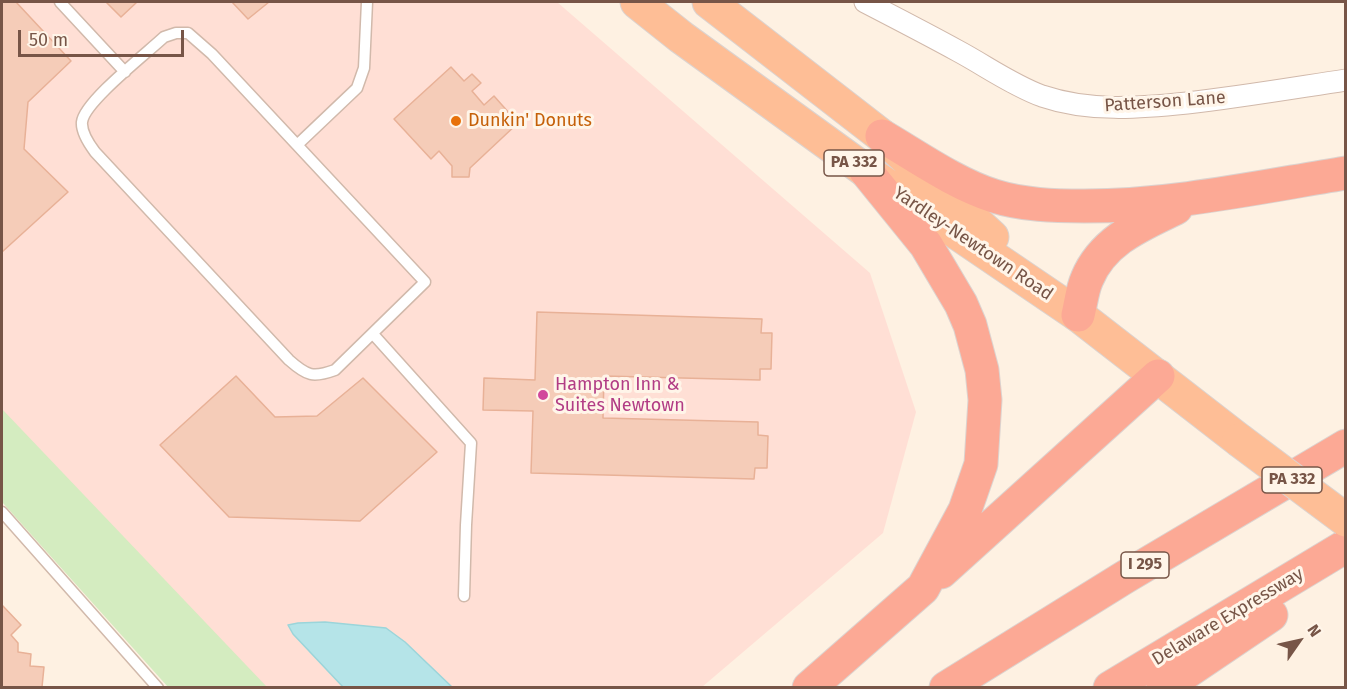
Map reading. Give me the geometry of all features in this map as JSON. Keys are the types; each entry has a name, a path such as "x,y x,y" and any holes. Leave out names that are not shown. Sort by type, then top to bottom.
{"highway":[{"name":"Yardley-Newtown Road","path":"637,2 681,37 866,171 1078,315 1346,520"},
{"name":"Yardley-Newtown Road","path":"709,2 882,136 1078,315"},
{"path":"882,136 968,186 996,196 1032,204 1117,206 1203,196 1346,173"},
{"path":"866,171 926,245 961,304 970,325 982,370 985,400 981,464 965,510 923,588"},
{"path":"1078,315 1086,280 1096,261 1113,242 1135,227 1203,196"},
{"path":"809,687 923,588 1158,376"},
{"name":"I 295","path":"946,687 1125,577 1346,446"},
{"name":"Delaware Expressway","path":"1110,687 1346,546"},
{"path":"1163,687 1346,568"}],"street":[{"name":"Patterson Lane","path":"865,2 958,51 1014,84 1043,96 1079,105 1114,108 1150,106 1221,99 1346,80"}],"lane":[{"path":"60,2 125,72"},
{"path":"297,145 357,88 364,68 367,2"},
{"path":"176,33 188,33 212,54 297,145 425,282 336,370 319,375 303,372 289,360 94,152 81,123 85,111 164,37 176,33"},
{"path":"373,334 471,443 464,596"},
{"path":"2,512 158,687"}],"shaded area":[{"path":"2,2 557,2 870,273 916,412 883,533 702,687 266,688 2,412"}],"green space":[{"path":"2,409 267,687 168,687 2,502"}],"water":[{"path":"325,622 386,628 405,642 452,687 343,687 293,634 288,625"}],"building":[{"path":"2,2 16,2 71,61 28,102 24,149 68,192 2,252"},
{"path":"106,2 137,2 121,17"},
{"path":"232,2 269,2 248,19"},
{"name":"Dunkin' Donuts","path":"451,67 464,81 472,74 481,83 472,91 484,105 494,96 518,123 470,168 469,177 452,177 452,166 439,151 431,159 394,119"},
{"name":"Hampton Inn & Suites Newtown","path":"537,312 762,319 761,333 772,333 771,369 760,369 760,380 604,376 603,418 758,422 758,435 768,436 767,468 755,468 754,479 531,473 533,411 483,410 484,378 535,380"},
{"path":"236,376 275,417 317,416 363,378 437,452 360,521 229,517 160,445"},
{"path":"2,605 21,625 11,635 18,643 18,652 31,654 30,666 44,667 42,687 50,688 2,688"}],"place":[{"name":"Dunkin' Donuts","path":"456,121"},
{"name":"Hampton Inn & Suites Newtown","path":"543,395"}]}
